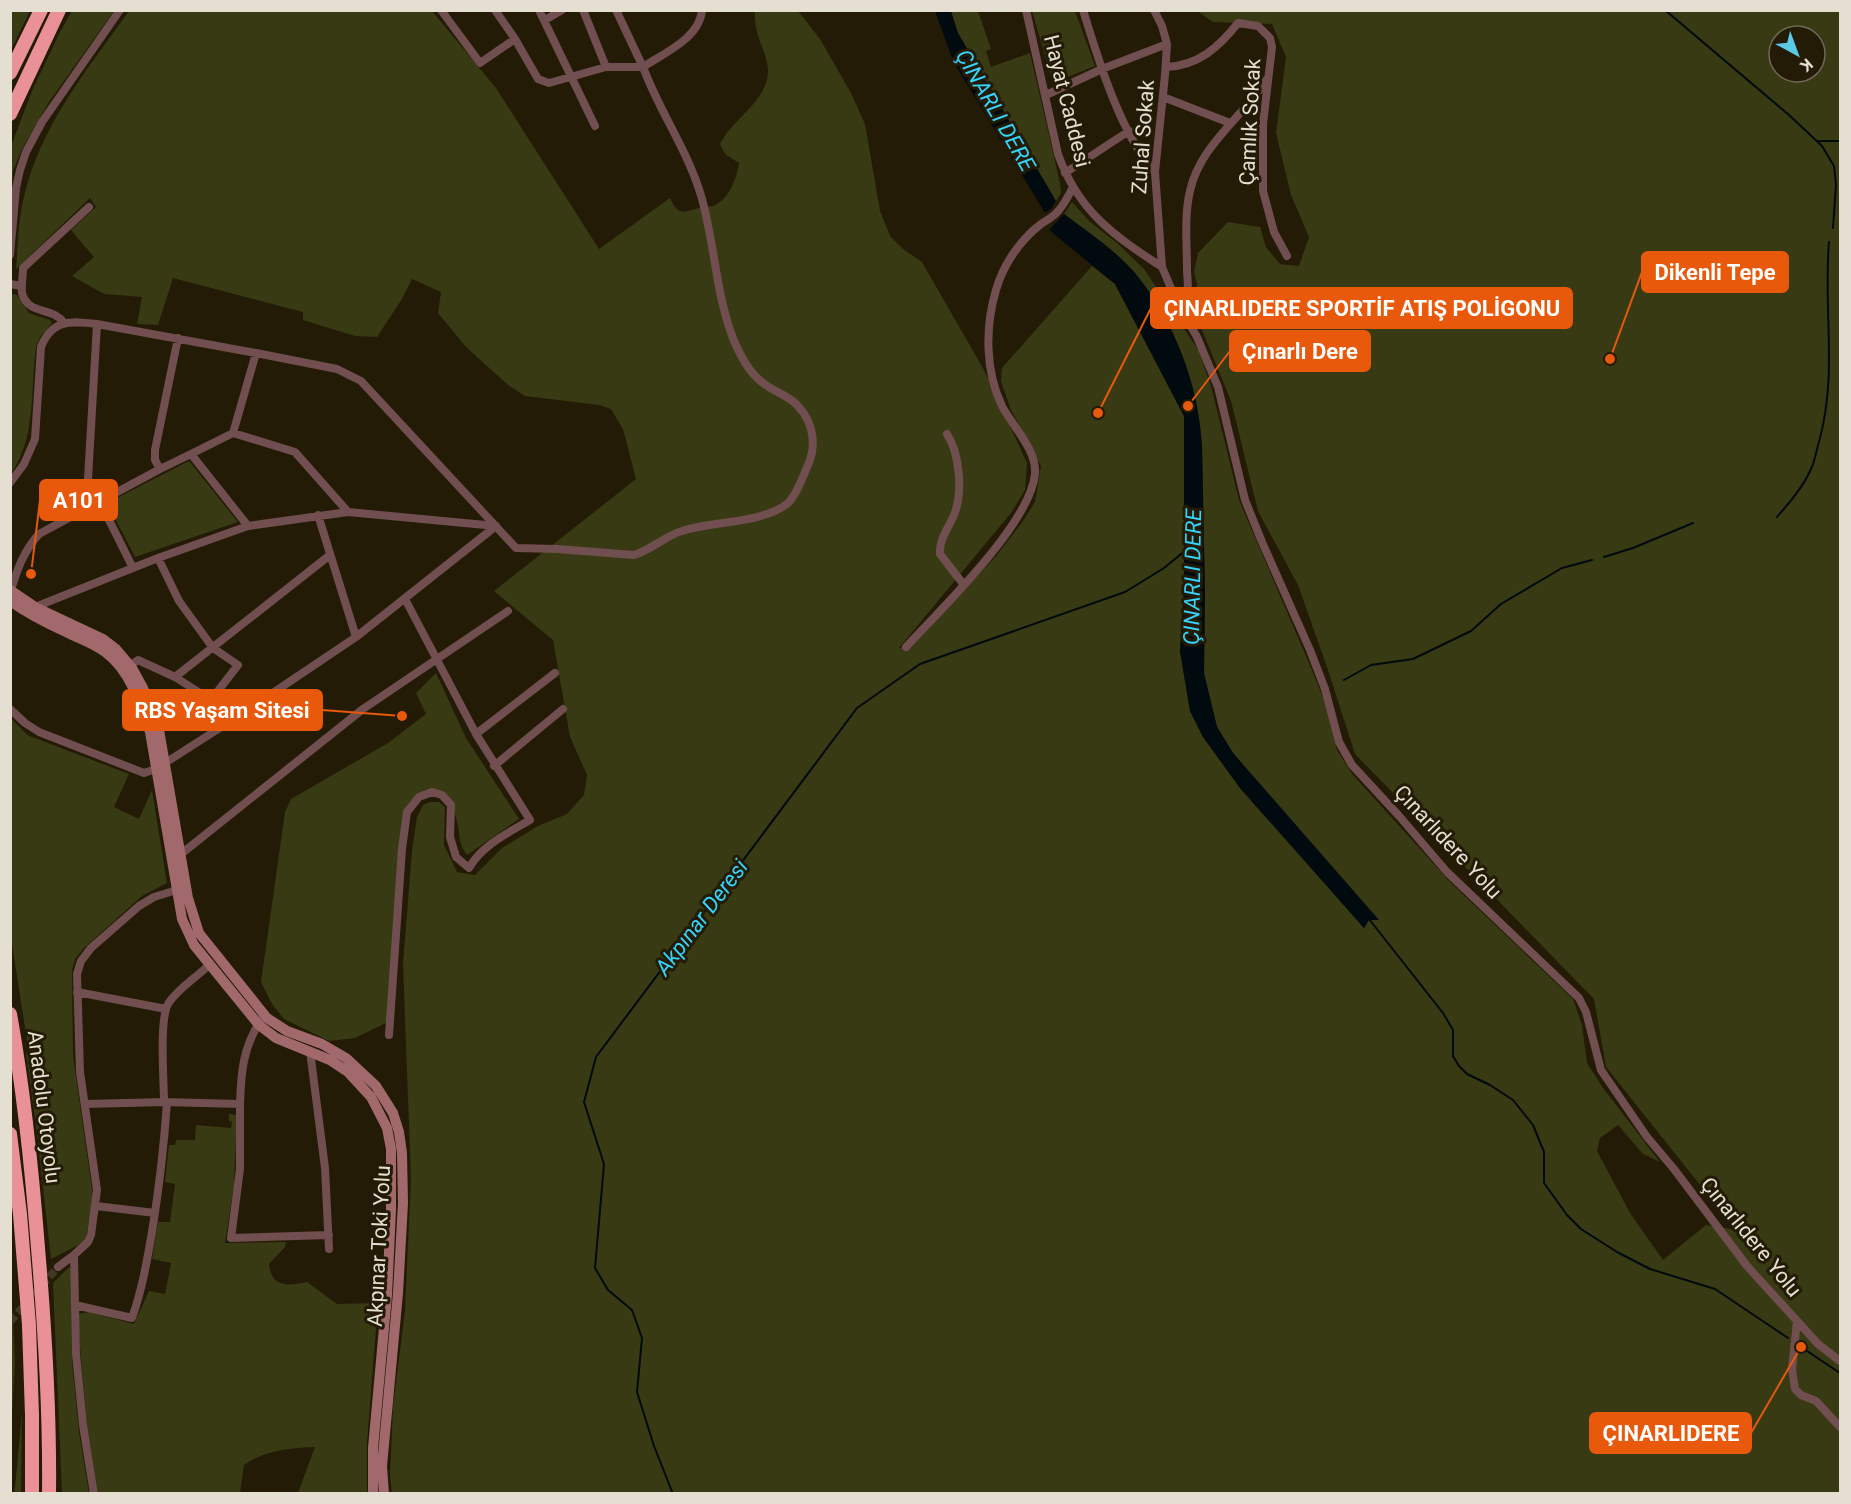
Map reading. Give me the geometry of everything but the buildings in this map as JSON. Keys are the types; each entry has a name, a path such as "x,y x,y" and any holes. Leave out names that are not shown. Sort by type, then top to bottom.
{"highway":[{"path":"10,73 41,10"},
{"path":"10,114 59,10"},
{"name":"Anadolu Otoyolu","path":"10,1014 27,1130 42,1299 46,1357 49,1494"},
{"name":"Anadolu Otoyolu","path":"10,1134 29,1324 32,1494"}],"main road":[{"path":"11,591 35,607 103,639 116,649 126,668 160,766 181,854 182,919 194,945 261,1019"},
{"path":"10,601 49,625 97,646 126,668"},
{"path":"160,766 182,888 199,933 276,1038 311,1045"},
{"name":"Akpınar Toki Yolu","path":"311,1045 365,1088 382,1117 391,1149 391,1210 373,1448 373,1494"},
{"name":"Akpınar Toki Yolu","path":"311,1045 346,1058 367,1075 385,1098 399,1132 402,1153 403,1203 398,1293 384,1446 384,1494"}],"street":[{"path":"10,255 16,188 26,152 48,114 120,10"},
{"path":"441,10 480,63 515,39"},
{"path":"495,10 515,39 534,74 541,82 549,83 606,67 643,67 689,36 700,19 702,10"},
{"path":"539,10 595,126"},
{"path":"545,20 562,10"},
{"path":"583,10 606,67"},
{"path":"10,483 24,464 35,439 41,347 46,337 64,323 71,321 256,352 337,369 361,381 505,539 516,548 634,555 645,552 680,531 778,511 791,500 811,458 814,445 811,426 798,406 752,375 740,354 725,315 696,179 616,10"},
{"name":"Hayat Caddesi","path":"1026,10 1058,154 1065,173 1073,187 1104,226 1162,267"},
{"path":"1083,10 1102,69 1129,131 1155,172"},
{"name":"Zuhal Sokak","path":"1154,10 1167,44 1155,172 1162,267"},
{"name":"Çamlık Sokak","path":"1166,67 1199,60 1209,54 1238,23 1258,26 1270,38 1272,47 1270,75 1263,124 1263,191 1274,232 1287,256"},
{"path":"1046,95 1102,69 1167,44"},
{"path":"1178,303 1186,293 1189,193 1199,167 1230,123 1253,100 1270,75"},
{"path":"1163,97 1230,123"},
{"path":"1065,173 1129,131"},
{"path":"906,647 964,585 1018,518 1026,502 1035,473 1034,462 1002,405 991,368 988,343 995,293 1000,275 1012,256 1028,237 1060,209 1073,187"},
{"path":"64,323 57,315 32,308 24,296 23,268 89,207"},
{"name":"Çınarlıdere Yolu","path":"1162,267 1197,337 1218,387 1245,500 1310,650 1325,689 1339,742 1346,755 1361,776 1447,872 1579,998 1586,1012 1597,1059 1607,1080 1647,1137 1747,1266 1818,1344 1840,1361"},
{"path":"10,285 22,286"},
{"path":"97,324 88,479 97,503 133,568"},
{"path":"160,469 154,455 178,338"},
{"path":"233,433 256,352"},
{"path":"11,591 21,560 32,542 47,529 233,433 295,452 348,512"},
{"path":"947,434 954,448 959,484 954,515 940,548 944,561 964,585"},
{"path":"191,454 248,526"},
{"path":"35,607 158,558 248,526 348,512 495,526"},
{"path":"318,515 356,637"},
{"path":"10,709 30,728 144,773 160,766 240,715 356,637 495,526"},
{"path":"174,676 330,555"},
{"path":"158,558 179,601 213,648 238,665 211,700"},
{"path":"389,1035 402,849 407,812 419,797 432,792 442,795 450,805 450,837 456,857 469,868 476,856 530,820 494,766 436,661 405,599"},
{"path":"181,854 363,710 508,611"},
{"path":"126,668 138,660 174,676 211,700 240,715"},
{"path":"476,734 555,673"},
{"path":"494,766 564,709"},
{"path":"58,1267 88,1242 96,1206 97,1176 80,1072 78,968 91,948 147,901 182,888"},
{"path":"75,1305 132,1318 142,1291 164,1154 166,1008 173,997 210,965"},
{"path":"77,992 166,1008"},
{"path":"261,1019 248,1043 242,1063 240,1179 231,1238 329,1235"},
{"path":"311,1045 326,1168 329,1249"},
{"path":"86,1104 166,1102 240,1104"},
{"path":"96,1206 155,1213"},
{"path":"74,1255 76,1354 83,1425 94,1494"},
{"path":"1797,1322 1792,1369 1795,1389 1801,1395 1816,1401 1840,1427"}],"green space":[{"path":"755,10 798,11 820,39 851,93 865,124 880,211 890,236 903,249 922,262 984,370 1027,463 1025,490 1011,513 899,648 912,646 997,555 1035,502 1041,466 1011,410 1001,381 1002,368 1092,266 1115,284 1184,416 1184,589 1180,651 1190,711 1203,737 1240,788 1364,928 1369,919 1233,753 1217,727 1204,674 1202,446 1135,273 1064,214 1072,202 1089,221 1117,243 1144,269 1199,351 1211,386 1239,500 1325,702 1337,750 1353,775 1451,883 1573,999 1582,1025 1587,1063 1603,1088 1660,1162 1643,1154 1618,1125 1600,1138 1597,1151 1630,1213 1663,1260 1706,1225 1736,1230 1606,1067 1594,999 1355,754 1298,585 1258,511 1231,401 1202,330 1195,305 1197,284 1194,272 1198,253 1228,222 1260,227 1266,247 1280,264 1299,266 1309,237 1291,195 1276,133 1286,57 1272,24 1213,22 1197,11 1840,11 1840,1493 392,1493 390,1476 393,1406 405,1311 411,1179 403,964 417,817 423,805 430,802 439,802 445,807 444,845 457,872 475,875 502,848 538,826 567,814 584,795 587,775 570,737 553,640 494,591 636,479 623,429 611,409 599,405 525,396 508,385 466,347 438,313 441,292 412,279 377,337 355,336 303,320 303,312 173,278 158,325 137,324 142,297 104,294 72,276 94,257 71,230 96,207 90,198 16,269 23,201 30,174 52,124 66,100 129,11 432,11 496,88 599,249 670,198 679,211 685,212 713,206 728,194 739,163 725,154 720,144 725,135 756,100 767,81 767,63 756,28"},
{"path":"10,11 30,11 11,50"},
{"path":"72,11 114,11 49,102 22,149 13,171 11,203 11,146 32,91"},
{"path":"943,11 978,11 991,49 986,51 991,67 1030,53 1060,183 1061,193 1052,208"},
{"path":"1032,11 1075,11 1095,66 1053,83"},
{"path":"14,294 29,313 50,320 52,323 40,337 36,347 29,428 25,444 11,474 10,300 11,295"},
{"path":"189,461 238,522 135,557 107,503"},
{"path":"436,673 466,738 519,819 467,855 460,842 455,814 447,801 442,795 419,797 407,812 390,1021 355,1038 329,1041 284,1019 272,1004 261,982 285,812 291,799 388,743 426,714 416,693"},
{"path":"10,717 27,735 129,774 114,807 139,819 152,790 167,883 142,896 83,949 75,959 72,970 73,1056 93,1196 86,1238 82,1243 51,1259 26,1053 29,1053 11,938"},
{"path":"229,1114 237,1115 234,1185 225,1243 286,1242 285,1247 269,1264 270,1272 277,1281 282,1284 307,1282 337,1304 378,1303 367,1443 367,1493 298,1493 315,1447 278,1451 252,1460 244,1465 240,1493 98,1493 87,1425 77,1314 89,1312 134,1324 149,1291 165,1294 171,1263 152,1259 158,1222 170,1222 175,1184 165,1182 169,1145 175,1145 176,1140 195,1140 196,1125 231,1128 232,1122 229,1121"},
{"path":"10,1262 15,1362 11,1431 10,1431"},
{"path":"69,1267 71,1269 72,1362 79,1432 89,1493 62,1493 53,1283"},
{"path":"22,1412 21,1493 14,1493 15,1487"}],"water":[{"name":"ÇINARLI DERE","path":"935,11 951,11 958,33 1056,201 1045,213 953,61"},
{"name":"ÇINARLI DERE","path":"1064,214 1110,249 1135,273 1149,291 1173,332 1190,377 1200,423 1202,446 1204,673 1217,727 1233,753 1379,920 1369,920 1364,928 1240,788 1203,737 1190,711 1180,651 1184,589 1184,416 1115,284 1049,230"}],"waterway":[{"path":"1665,10 1789,115 1822,146 1834,166 1836,185 1833,228"},
{"path":"1819,141 1840,141"},
{"path":"1777,517 1808,476 1814,463 1825,416 1829,367 1829,242"},
{"path":"1604,557 1633,548 1693,523"},
{"name":"Akpınar Deresi","path":"673,1494 654,1446 637,1392 642,1338 632,1310 608,1290 595,1268 604,1164 584,1102 596,1057 857,708 920,664 1125,592 1164,568 1186,550"},
{"path":"1344,680 1371,665 1413,659 1471,631 1501,604 1562,568 1592,560"},
{"path":"1369,919 1443,1013 1453,1030 1453,1056 1459,1066 1467,1074 1513,1100 1533,1125 1544,1152 1544,1183 1567,1215 1581,1229 1617,1252 1650,1269 1715,1289 1788,1338"},
{"path":"1801,1347 1840,1373"}],"tunnel":[{"path":"10,1322 58,1267"}],"place":[{"name":"Dikenli Tepe","path":"1610,359"},
{"name":"Çınarlı Dere","path":"1188,406"},
{"name":"ÇINARLIDERE SPORTİF ATIŞ POLİGONU","path":"1098,413"},
{"name":"A101","path":"31,574"},
{"name":"RBS Yaşam Sitesi","path":"402,716"},
{"name":"ÇINARLIDERE","path":"1801,1347"}]}
